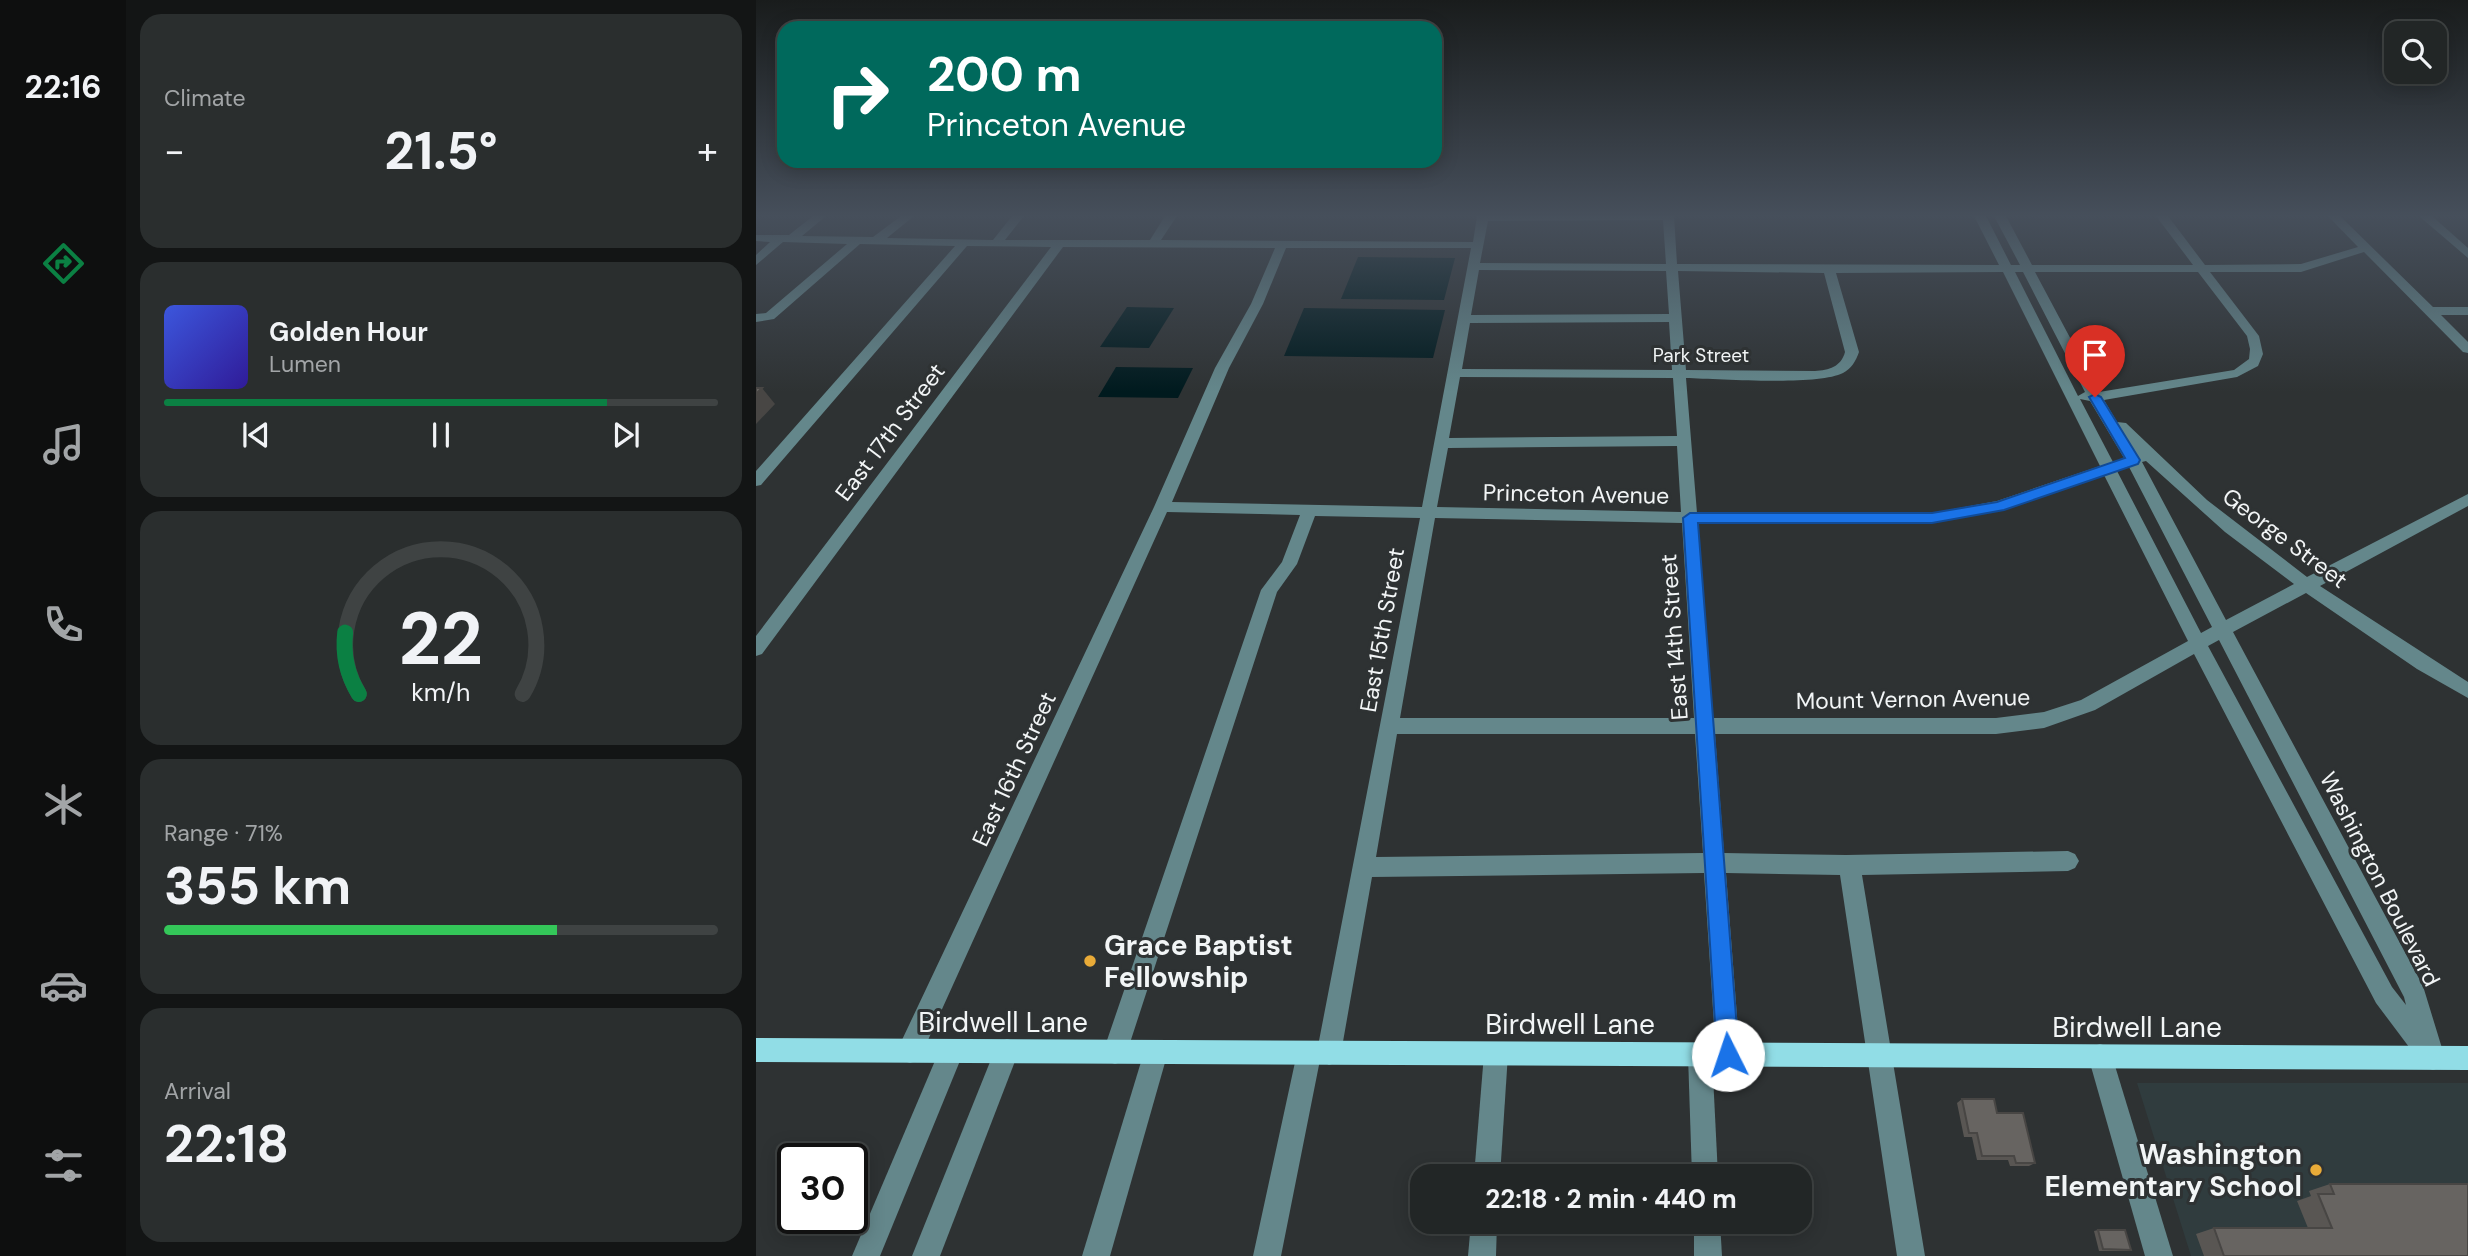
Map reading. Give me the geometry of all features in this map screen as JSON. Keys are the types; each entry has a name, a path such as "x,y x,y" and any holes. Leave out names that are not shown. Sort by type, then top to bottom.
{"main road":[{"name":"Birdwell Lane","path":"756,1050 2468,1058"}],"street":[{"path":"756,318 770,316 818,275"},
{"path":"756,481 936,275"},
{"name":"East 17th Street","path":"756,649 1037,275"},
{"name":"East 16th Street","path":"911,1051 1162,507 1222,368 1258,304 1270,275"},
{"name":"East 15th Street","path":"1267,1256 1363,867 1471,275"},
{"name":"East 14th Street","path":"1672,275 1728,1055"},
{"name":"Park Street","path":"1453,373 1828,374 1842,369 1852,352 1831,275"},
{"name":"Washington Boulevard","path":"2011,275 2198,644 2384,995 2433,1058"},
{"name":"Washington Boulevard","path":"2033,275 2095,397 2140,457 2222,630 2415,994 2433,1058"},
{"path":"2071,395 2095,397 2237,373 2250,368 2257,360 2258,347 2253,336 2208,275"},
{"path":"2394,275 2468,349"},
{"path":"2430,311 2468,311"},
{"path":"1463,319 1675,318"},
{"path":"1440,443 1685,441"},
{"name":"Princeton Avenue","path":"1162,507 1428,514 1887,519 1964,514 1999,506 2140,457"},
{"name":"George Street","path":"2140,457 2307,586 2433,671 2468,691"},
{"name":"Mount Vernon Avenue","path":"1389,726 1996,726 2044,720 2088,705 2468,499"},
{"path":"1115,1052 1269,590 1289,564 1309,511"},
{"path":"1363,867 1714,863 1846,865 2068,861"},
{"path":"1846,865 1851,874 1911,1256"},
{"path":"866,1256 952,1051"},
{"path":"926,1256 1007,1051"},
{"path":"1096,1256 1156,1052"},
{"path":"1489,1164 1496,1054"},
{"path":"1700,1055 1705,1164"},
{"path":"2100,1056 2159,1256"},
{"path":"1482,1256 1483,1234"},
{"path":"1707,1234 1708,1256"}],"shaded area":[{"name":"Washington Elementary School","path":"2137,1083 2468,1083 2468,1256 2191,1256"}],"water":[{"path":"1351,275 1451,275 1444,300 1341,299"},
{"path":"1127,307 1174,308 1149,348 1100,347"},
{"path":"1304,308 1445,310 1433,358 1284,356"},
{"path":"1116,367 1193,368 1178,398 1098,397"}],"building":[{"path":"1962,1099 1994,1099 1997,1113 2023,1113 2035,1163 2016,1163 2014,1156 1982,1156 1977,1133 1969,1133"},
{"path":"2330,1184 2468,1184 2468,1256 2224,1256 2214,1228 2332,1228 2318,1194 2334,1194"},
{"path":"2098,1230 2125,1230 2131,1250 2103,1249"}],"place":[{"name":"Grace Baptist Fellowship","path":"1090,961"},
{"name":"Washington Elementary School","path":"2316,1170"}],"route":[{"path":"1728,1055 1690,518 1932,518 1999,506 2133,460 2095,397"}]}
